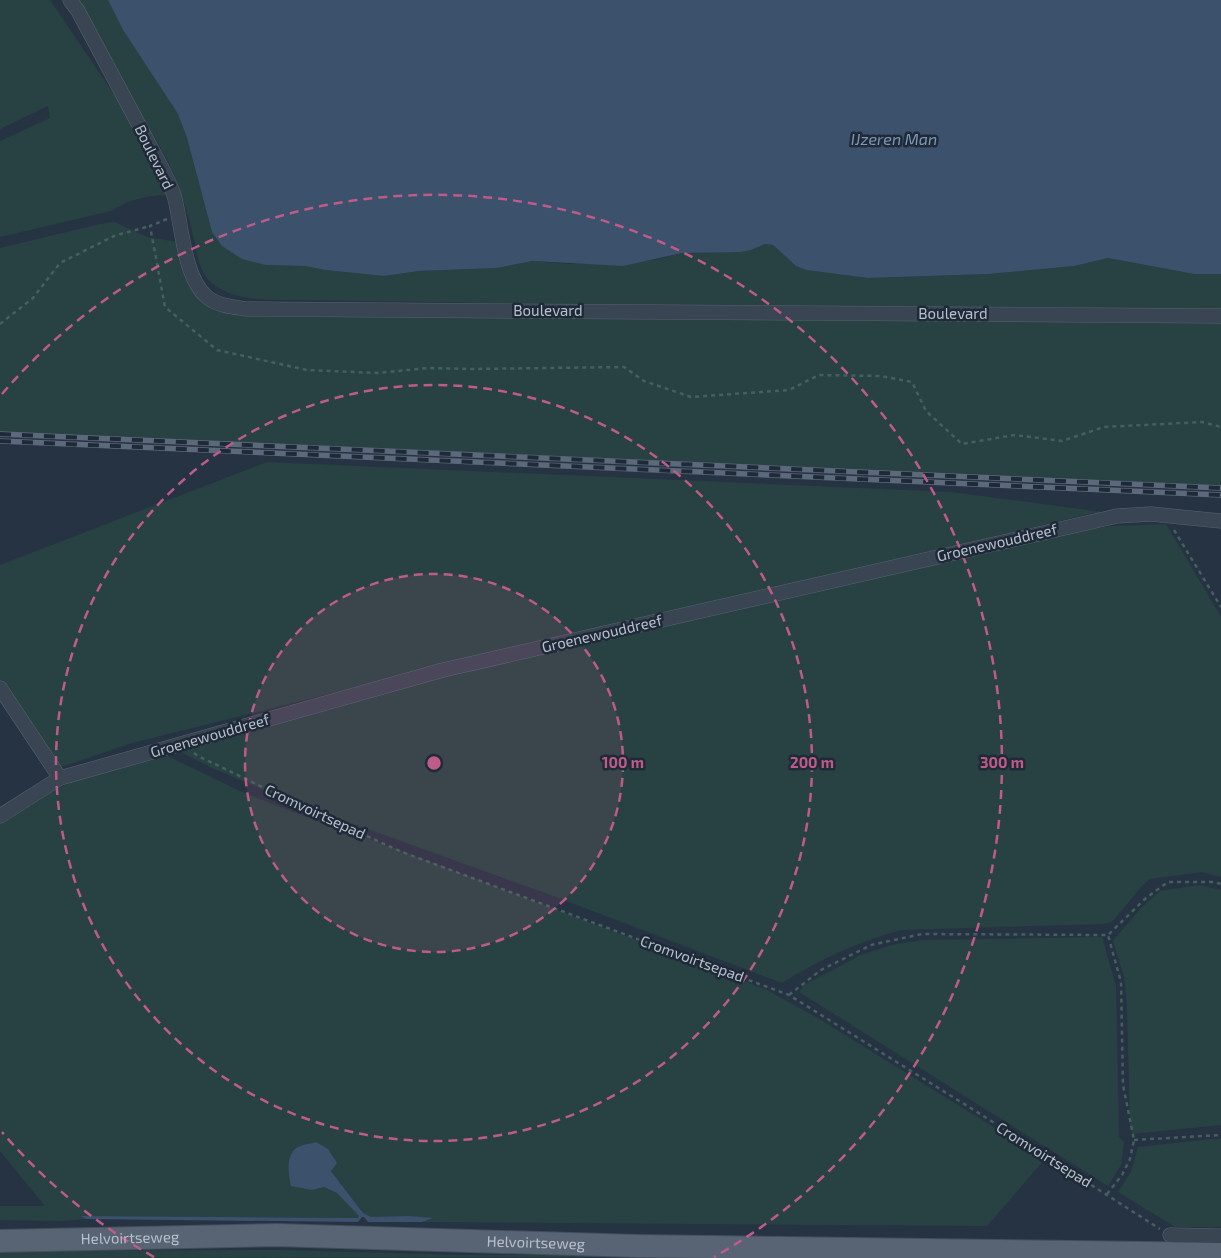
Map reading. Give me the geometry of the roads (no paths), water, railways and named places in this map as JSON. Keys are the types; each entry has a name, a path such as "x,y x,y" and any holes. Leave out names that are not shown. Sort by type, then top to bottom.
{"main road":[{"name":"Helvoirtseweg","path":"0,1242 276,1235 636,1246 1221,1254"}],"street":[{"name":"Boulevard","path":"70,0 78,11 163,170 174,196 188,265 200,289 207,297 224,306 247,309 1221,316"},
{"name":"Groenewouddreef","path":"0,816 60,778 442,670 1117,516 1152,514 1221,521"},
{"path":"0,688 60,778"},
{"path":"1170,1235 1221,1236"}],"water":[{"name":"IJzeren Man","path":"108,0 1221,0 1221,274 1194,274 1108,258 1074,266 989,274 868,278 806,270 796,266 773,245 765,244 740,252 682,253 623,266 533,261 497,268 419,271 384,276 305,266 266,265 242,259 222,246 212,232 187,138 178,114 123,30"},
{"path":"316,1142 328,1149 337,1163 331,1171 363,1213 371,1217 409,1216 433,1218 422,1222 368,1222 362,1217 358,1222 86,1219 81,1216 358,1218 359,1216 337,1193 324,1187 312,1190 291,1186 289,1163 292,1153 300,1146"}],"railway":[{"path":"0,434 1221,488"},
{"path":"0,441 1221,495"}]}
